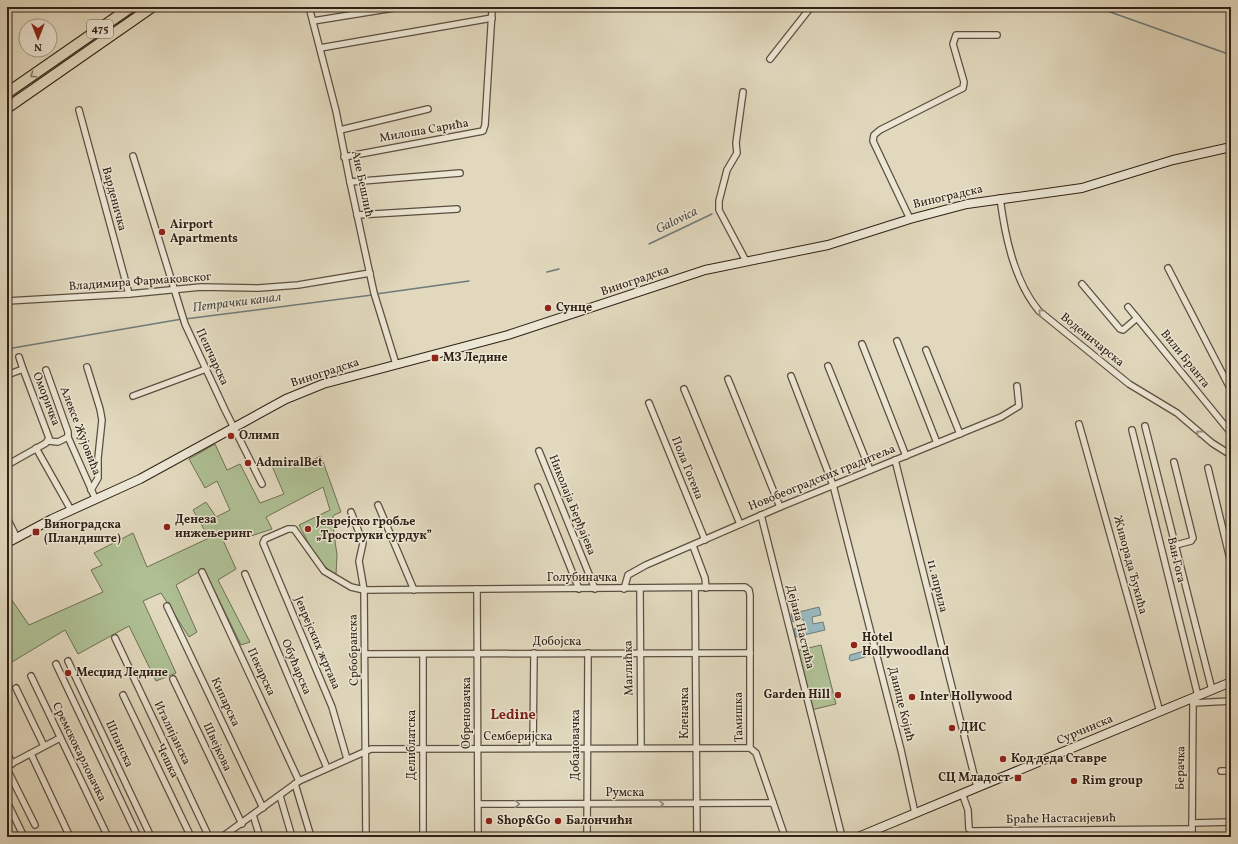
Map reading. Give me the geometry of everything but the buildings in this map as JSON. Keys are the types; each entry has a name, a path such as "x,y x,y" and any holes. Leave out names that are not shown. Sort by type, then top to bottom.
{"highway":[{"name":"475","path":"7,93 131,7"},
{"name":"475","path":"7,108 152,7"}],"street":[{"name":"Ане Бешлић","path":"309,7 340,130 344,157 375,296 396,364"},
{"path":"313,21 400,7"},
{"path":"770,59 811,7"},
{"name":"Милоша Сарића","path":"344,157 482,131 485,125 492,11"},
{"path":"320,48 492,18"},
{"path":"910,219 874,141 874,135 880,130 963,88 964,82 953,44 956,35 996,35"},
{"path":"743,92 736,143 737,153 727,170 719,201 719,210 746,261"},
{"path":"340,130 428,109"},
{"name":"Варденичка","path":"78,110 129,294"},
{"name":"Виноградска","path":"7,544 95,498 140,479 286,399 334,380 508,335 681,277 746,261 822,246 962,205 1000,198 1082,188 1173,160 1231,147"},
{"name":"Пешчарска","path":"133,156 181,315 262,484"},
{"path":"350,182 460,173"},
{"name":"Воденичарска","path":"1000,198 1007,238 1017,271 1030,299 1039,311 1129,384 1171,409 1212,443 1231,455"},
{"path":"357,215 457,209"},
{"path":"1231,258 1231,265"},
{"path":"1168,268 1231,390"},
{"name":"Владимира Фармаковског","path":"7,301 129,294 201,287 240,289 270,288 370,273"},
{"path":"1082,284 1121,330 1137,318"},
{"name":"Вили Бранта","path":"1128,307 1231,433"},
{"path":"897,341 937,443"},
{"path":"862,344 906,456"},
{"path":"926,350 960,434"},
{"path":"19,357 23,369"},
{"path":"828,366 870,470"},
{"path":"87,367 102,420 98,458 98,478 91,490"},
{"name":"Оморичка","path":"7,375 23,369 48,434 48,441 7,465"},
{"path":"133,396 206,369"},
{"name":"Алексе Жујовића","path":"46,370 68,432 68,438 95,498"},
{"name":"Данице Којић","path":"791,376 833,485 901,750 915,813"},
{"path":"728,380 780,506"},
{"name":"Новобеоградских градитеља","path":"624,589 626,578 631,573 780,506 1001,417 1019,406 1017,386"},
{"path":"684,389 740,524"},
{"name":"Пола Гогена","path":"649,403 706,540"},
{"name":"Живорада Ђукића","path":"1080,424 1160,712"},
{"path":"1145,426 1212,690"},
{"name":"Ван Гога","path":"1132,430 1194,699"},
{"path":"48,441 58,442 68,438"},
{"path":"36,448 71,510"},
{"name":"Николаја Берђајева","path":"539,451 595,589"},
{"name":"11. априла","path":"895,460 977,787"},
{"path":"1174,462 1193,538 1192,541 1176,545"},
{"path":"1208,468 1231,563"},
{"path":"538,487 579,589"},
{"path":"378,505 414,590"},
{"name":"Србобранска","path":"351,512 363,543 359,561 364,590 366,837"},
{"name":"Дејана Настића","path":"761,515 842,837"},
{"path":"7,518 16,538"},
{"name":"Јеврејских жртава","path":"347,759 332,707 263,542 265,539 288,529 294,529 324,571 351,587 364,590"},
{"path":"693,546 705,578 706,588"},
{"name":"Пекарска","path":"202,572 297,783 311,837"},
{"name":"Обућарска","path":"245,574 327,768"},
{"name":"Голубиначка","path":"364,590 741,587 749,590"},
{"name":"Маглићка","path":"640,588 641,748"},
{"name":"Кленачка","path":"696,588 697,837"},
{"name":"Обреновачка","path":"477,590 478,837"},
{"name":"Тамишка","path":"749,590 750,748 756,753 785,837"},
{"name":"Кипарска","path":"167,606 263,808"},
{"name":"Италијанска","path":"114,638 209,837"},
{"path":"533,748 534,653"},
{"name":"Добановачка","path":"587,837 588,653"},
{"name":"Добојска","path":"365,654 750,653"},
{"name":"Делиблатска","path":"423,654 423,837"},
{"name":"Шпанска","path":"68,661 151,837"},
{"path":"56,664 138,837"},
{"name":"Сремскокарловачка","path":"31,676 108,837"},
{"name":"Швејкова","path":"173,679 242,824"},
{"name":"Сурчинска","path":"858,837 1194,699 1231,682"},
{"path":"16,688 44,746"},
{"name":"Чешка","path":"122,695 191,837"},
{"path":"1194,699 1231,701"},
{"name":"Берачка","path":"1192,837 1194,699"},
{"path":"9,766 60,738"},
{"name":"Семберијска","path":"222,837 297,783 347,759 375,749 750,748"},
{"path":"7,753 9,766 35,825"},
{"path":"31,754 70,837"},
{"path":"1221,771 1231,771"},
{"name":"Браће Настасијевић","path":"962,793 968,810 969,829 972,831 1192,826"},
{"path":"280,796 292,837"},
{"name":"Румска","path":"478,804 773,803"},
{"path":"9,806 24,837"},
{"path":"253,815 260,837"},
{"path":"1192,826 1231,822"}],"green space":[{"path":"215,444 227,470 240,464 260,503 284,494 272,466 290,459 295,468 321,456 341,512 334,515 332,519 337,555 336,575 319,559 299,525 330,510 323,487 266,517 272,529 245,538 240,530 222,538 236,569 218,580 250,642 241,645 204,569 176,585 197,632 189,637 161,593 143,601 176,673 156,681 129,626 78,654 65,630 7,665 7,593 29,625 103,592 91,570 102,565 94,553 133,533 147,567 209,538 193,510 206,502 216,517 230,510 217,481 205,488 189,459"},
{"path":"821,645 836,704 811,710 796,651"}],"water":[{"path":"819,607 821,615 812,617 813,624 823,622 825,630 796,637 794,629 805,626 803,619 793,622 791,614"},
{"path":"864,651 867,654 865,657 851,661 849,659 850,655"}],"waterway":[{"path":"1096,7 1231,55"},
{"name":"Galovica","path":"649,244 712,214"},
{"name":"Galovica","path":"547,272 559,269"},
{"name":"Петрачки канал","path":"376,294 469,281"},
{"name":"Петрачки канал","path":"185,319 372,295"},
{"name":"Петрачки канал","path":"7,349 182,319"}],"place":[{"name":"Airport Apartments","path":"162,232"},
{"name":"Сунце","path":"548,308"},
{"name":"МЗ Ледине","path":"435,358"},
{"name":"Олимп","path":"231,436"},
{"name":"AdmiralBet","path":"248,463"},
{"name":"Денеза инжењеринг","path":"167,527"},
{"name":"Јеврејско гробље „Троструки сурдук”","path":"308,529"},
{"name":"Виноградска (Пландиште)","path":"36,532"},
{"name":"Hotel Hollywoodland","path":"854,645"},
{"name":"Месџид Ледине","path":"68,673"},
{"name":"Garden Hill","path":"838,695"},
{"name":"Inter Hollywood","path":"912,697"},
{"name":"ДИС","path":"952,728"},
{"name":"Код деда Ставре","path":"1003,759"},
{"name":"СЦ Младост","path":"1018,778"},
{"name":"Rim group","path":"1074,781"},
{"name":"Shop&Go","path":"489,821"},
{"name":"Балончићи","path":"558,821"}],"district":[{"name":"Ledine","path":"513,715"}]}
